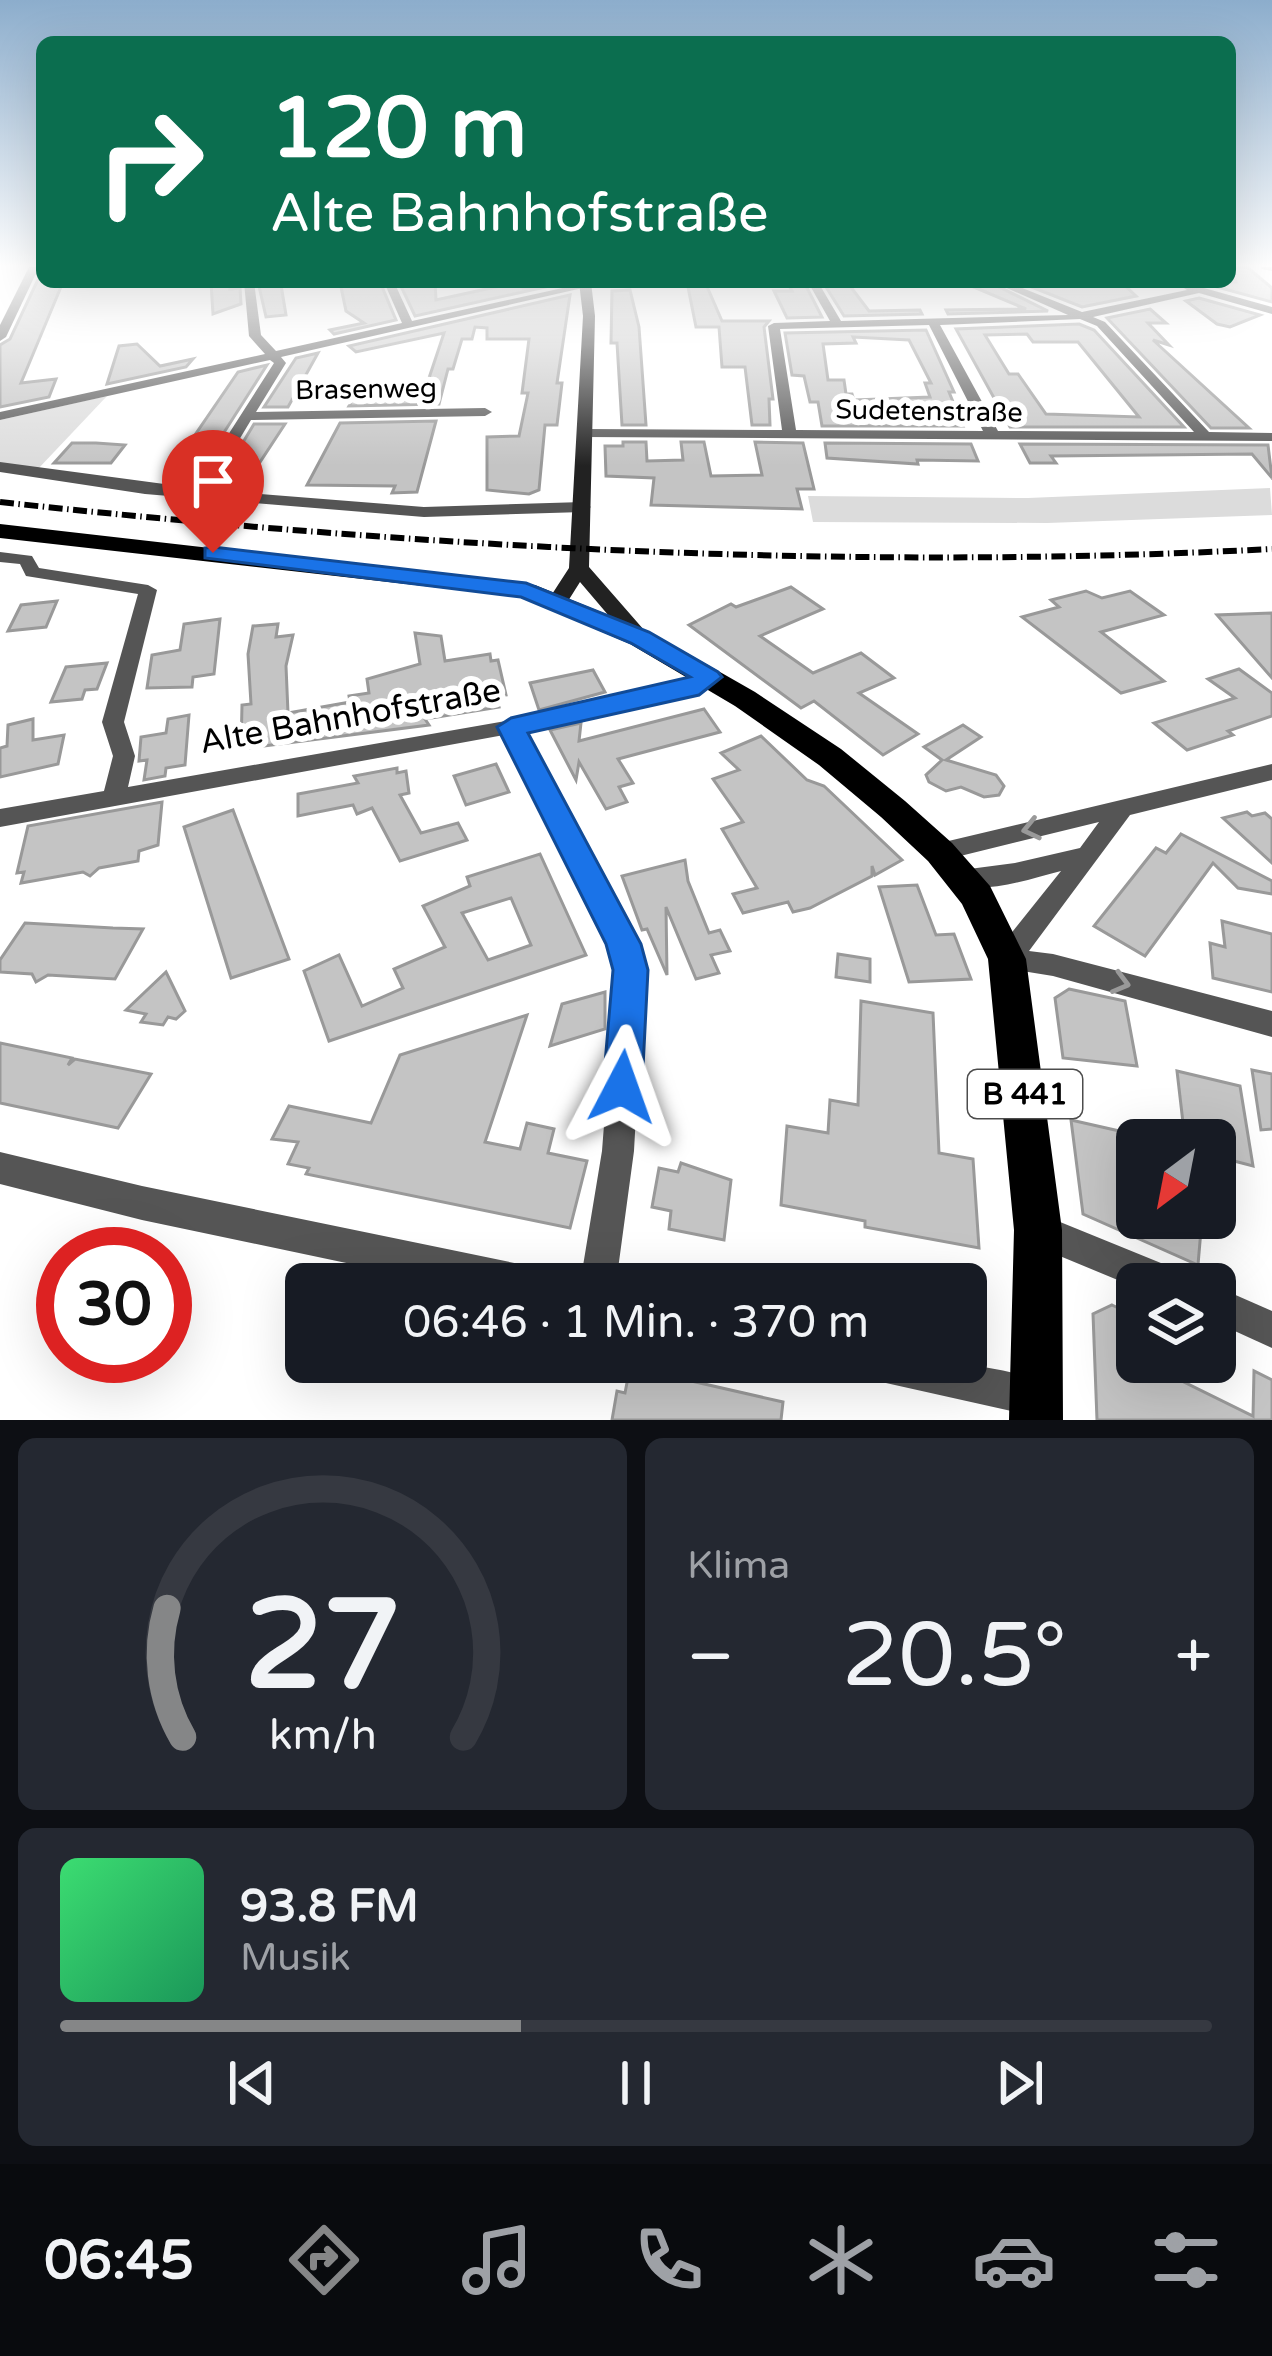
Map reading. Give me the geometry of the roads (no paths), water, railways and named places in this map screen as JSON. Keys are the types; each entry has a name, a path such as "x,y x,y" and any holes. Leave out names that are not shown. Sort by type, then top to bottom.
{"main road":[{"path":"556,605 579,568 590,333"},
{"name":"B 441","path":"0,531 526,590 640,638 830,757 951,865 1001,943 1038,1230 1036,1408"},
{"name":"B 441","path":"0,546 556,605"},
{"path":"579,568 640,638"}],"street":[{"path":"198,494 280,363 255,333"},
{"path":"0,416 375,333"},
{"path":"775,333 789,432"},
{"path":"939,333 994,436"},
{"path":"1110,333 1204,435"},
{"name":"Brasenweg","path":"247,416 485,412"},
{"name":"Sudetenstraße","path":"585,433 1272,437"},
{"path":"0,467 198,494 424,512 583,507"},
{"path":"0,557 26,560 32,572 148,590 113,722 124,756 114,796"},
{"name":"Alte Bahnhofstraße","path":"0,818 511,727 689,689 709,677"},
{"path":"511,727 623,944 630,970 618,1151 601,1263"},
{"path":"951,865 1122,808 1272,772"},
{"path":"1122,808 1088,855 1001,943 1053,965 1272,1024"},
{"path":"951,865 1015,873 1088,855"},
{"path":"0,1168 429,1263"},
{"path":"1038,1230 1119,1263"},
{"path":"1236,1314 1272,1330"},
{"path":"950,1383 1036,1408"}],"railway":[{"path":"0,502 317,532 635,551 954,557 1272,549"}]}
